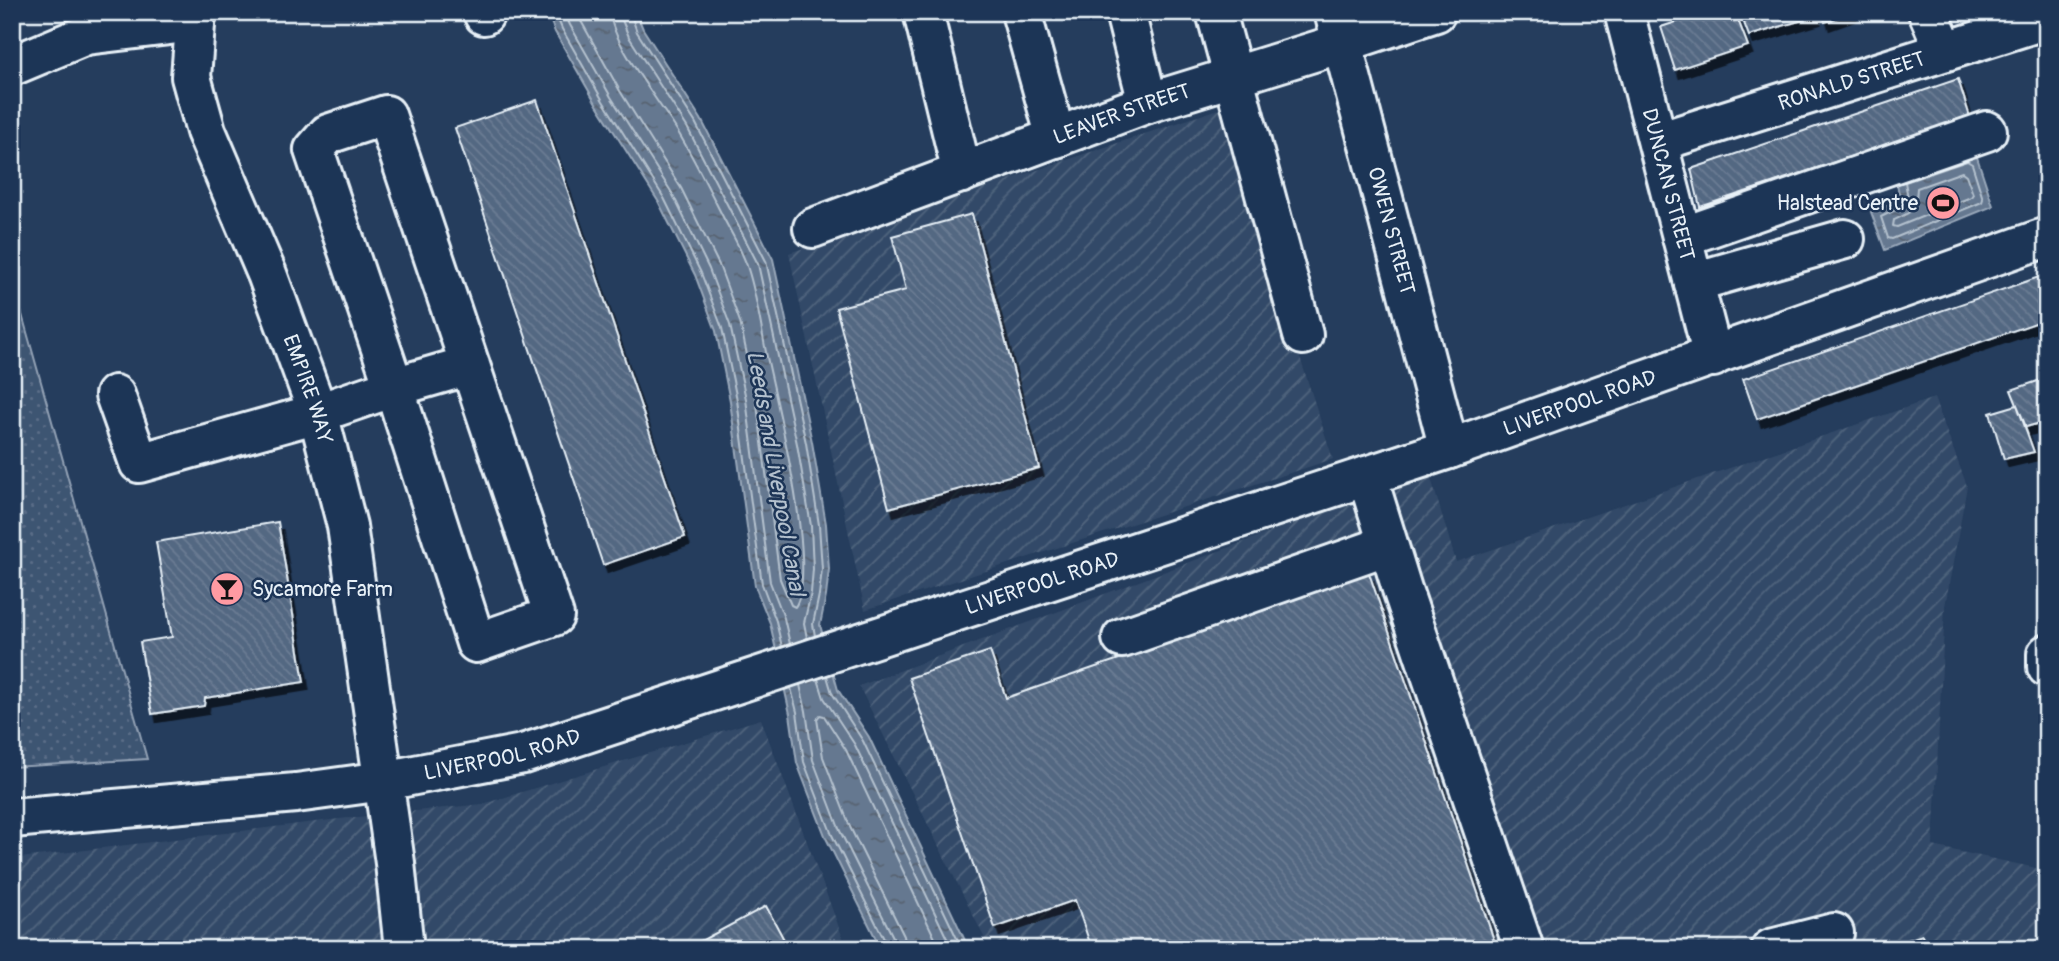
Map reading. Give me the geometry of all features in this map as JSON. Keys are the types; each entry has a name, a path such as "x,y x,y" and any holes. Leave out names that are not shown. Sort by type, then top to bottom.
{"street":[{"path":"923,12 962,173"},
{"path":"1021,12 1056,138"},
{"path":"1125,12 1148,103"},
{"path":"1216,12 1303,335"},
{"name":"LEAVER STREET","path":"813,228 1148,103 1234,77 1338,28 1436,12"},
{"name":"DUNCAN STREET","path":"1624,12 1713,356"},
{"path":"1928,12 1945,51"},
{"path":"12,66 86,35 195,17"},
{"name":"EMPIRE WAY","path":"195,17 191,77 206,131 267,274 318,413 347,526 398,884 404,949"},
{"name":"RONALD STREET","path":"1658,142 2047,19"},
{"name":"OWEN STREET","path":"1338,28 1449,449"},
{"path":"386,115 554,617 477,643 394,387 314,150 328,134 386,115"},
{"path":"1682,237 1987,131"},
{"name":"LIVERPOOL ROAD","path":"12,818 296,793 384,781 523,754 1449,449 2047,237"},
{"path":"1694,282 1845,239"},
{"path":"116,395 139,463 318,413 470,365"},
{"path":"1367,476 1524,949"},
{"path":"1122,638 1388,545"},
{"path":"2047,654 2047,667"},
{"path":"1772,949 1834,933"}],"shaded area":[{"path":"1219,109 1333,459 865,610 789,253"},
{"path":"12,279 147,759 12,767"},
{"path":"1934,398 1967,486 1945,606 1933,846 2036,868 2041,949 990,949 859,686 1347,503 1430,475 1456,562"},
{"path":"761,719 847,949 12,949 12,859 483,804"}],"water":[{"name":"Leeds and Liverpool Canal","path":"547,12 636,12 643,29 701,119 773,259 812,442 826,524 829,569 820,625 838,690 869,737 969,949 881,949 826,838 797,763 790,714 770,623 755,586 730,401 716,331 695,275 658,201 597,105 555,32"},
{"name":"Halstead Centre","path":"1975,151 1993,206 1885,250 1871,212 1901,200 1895,178"}],"building":[{"path":"1707,12 1735,12 1748,46 1675,70 1661,27"},
{"path":"1740,12 1815,12 1816,16 1749,36"},
{"path":"1822,12 1853,12 1825,22"},
{"path":"1958,79 1970,117 1700,207 1691,169"},
{"path":"537,100 685,537 603,565 455,128"},
{"path":"972,214 1039,468 889,508 836,308 906,290 892,236"},
{"path":"2042,276 2047,289 2047,319 1757,419 1743,379"},
{"path":"2047,378 2047,421 2026,427 2011,390"},
{"path":"2017,405 2034,452 2004,459 1990,413"},
{"name":"Sycamore Farm","path":"278,522 304,682 205,698 204,706 152,714 140,642 172,637 156,542"},
{"path":"1369,573 1497,949 1092,949 1075,900 995,928 909,678 990,651 1006,698"},
{"path":"766,906 789,949 686,949"},
{"path":"1922,935 1926,949 1881,949"}],"place":[{"name":"Halstead Centre","path":"1943,203"},
{"name":"Sycamore Farm","path":"227,589"}]}
